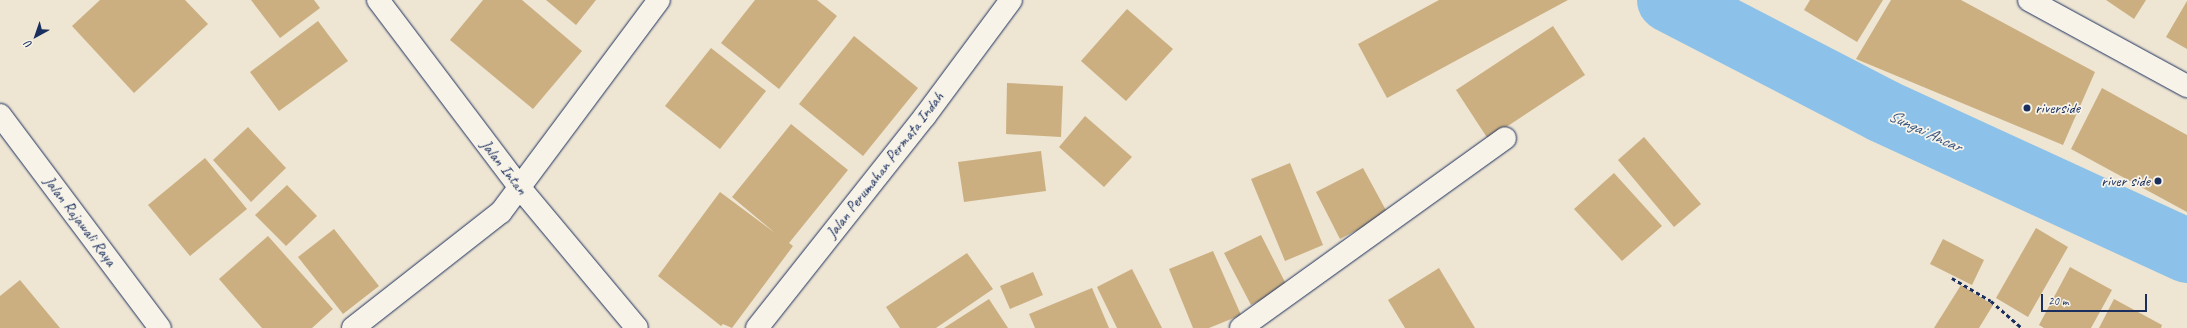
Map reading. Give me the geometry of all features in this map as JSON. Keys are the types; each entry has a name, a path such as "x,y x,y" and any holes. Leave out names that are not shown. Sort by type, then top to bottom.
{"street":[{"name":"Jalan Intan","path":"378,0 520,188 637,328"},
{"path":"353,328 501,212 659,0"},
{"name":"Jalan Perumahan Permata Indah","path":"757,328 925,116 1010,0"},
{"path":"2029,0 2187,86"},
{"name":"Jalan Rajawali Raya","path":"0,115 160,328"},
{"path":"1240,328 1505,138"}],"path":[{"path":"1952,278 1991,301 2022,328"}],"building":[{"path":"100,0 185,0 208,24 134,93 72,26"},
{"path":"251,0 314,0 320,8 280,38"},
{"path":"483,0 522,0 582,51 533,109 450,40"},
{"path":"546,0 596,0 576,25"},
{"path":"755,0 817,0 837,16 779,89 721,43"},
{"path":"1439,0 1568,0 1387,98 1358,44"},
{"path":"1810,0 1883,0 1857,42 1804,10"},
{"name":"riverside","path":"1891,0 1961,0 2095,72 2063,145 1856,59"},
{"path":"2106,0 2146,0 2134,19"},
{"path":"2187,1 2187,49 2166,37"},
{"path":"1127,9 1173,49 1126,101 1081,61"},
{"path":"318,21 348,61 279,111 250,72"},
{"path":"1553,26 1585,75 1488,139 1456,90"},
{"path":"854,36 918,88 863,156 799,104"},
{"path":"711,48 766,91 720,149 665,106"},
{"path":"1007,83 1063,86 1061,137 1006,134"},
{"name":"river side","path":"2102,88 2187,135 2187,212 2071,149"},
{"path":"1085,116 1132,157 1104,187 1059,147"},
{"path":"791,124 848,170 789,243 793,246 732,328 723,324 721,326 658,276 720,192 775,233 732,197"},
{"path":"248,127 286,168 251,202 213,160"},
{"path":"1644,137 1701,204 1674,227 1618,160"},
{"path":"1041,151 1046,191 964,202 958,162"},
{"path":"205,158 247,209 190,256 148,205"},
{"path":"1290,163 1323,245 1285,261 1251,179"},
{"path":"1363,168 1388,214 1340,239 1316,192"},
{"path":"1614,173 1662,226 1622,261 1574,209"},
{"path":"287,185 317,216 286,246 255,215"},
{"path":"2036,228 2068,247 2028,317 1996,298"},
{"path":"334,229 379,286 343,314 298,257"},
{"path":"1261,235 1287,286 1251,305 1224,253"},
{"path":"268,236 333,309 312,328 262,328 219,279"},
{"path":"1943,239 1984,260 1972,285 1930,264"},
{"path":"1213,251 1241,315 1209,328 1193,328 1169,269"},
{"path":"967,253 993,289 936,328 900,328 886,307"},
{"path":"2070,267 2112,290 2091,328 2044,328 2039,325"},
{"path":"1439,268 1475,328 1405,328 1388,300"},
{"path":"1132,269 1162,328 1117,328 1097,287"},
{"path":"1033,272 1043,295 1010,309 1000,286"},
{"path":"20,280 60,328 0,328 0,296"},
{"path":"1961,285 1993,305 1979,328 1934,328"},
{"path":"1092,288 1109,328 1035,328 1029,314"},
{"path":"989,299 1008,328 944,328"},
{"path":"2114,299 2162,325 2161,328 2099,328"}],"waterway":[{"name":"Sungai Ancar","path":"1669,0 1883,111 2187,251"}],"place":[{"name":"riverside","path":"2027,108"},
{"name":"river side","path":"2158,181"}]}
